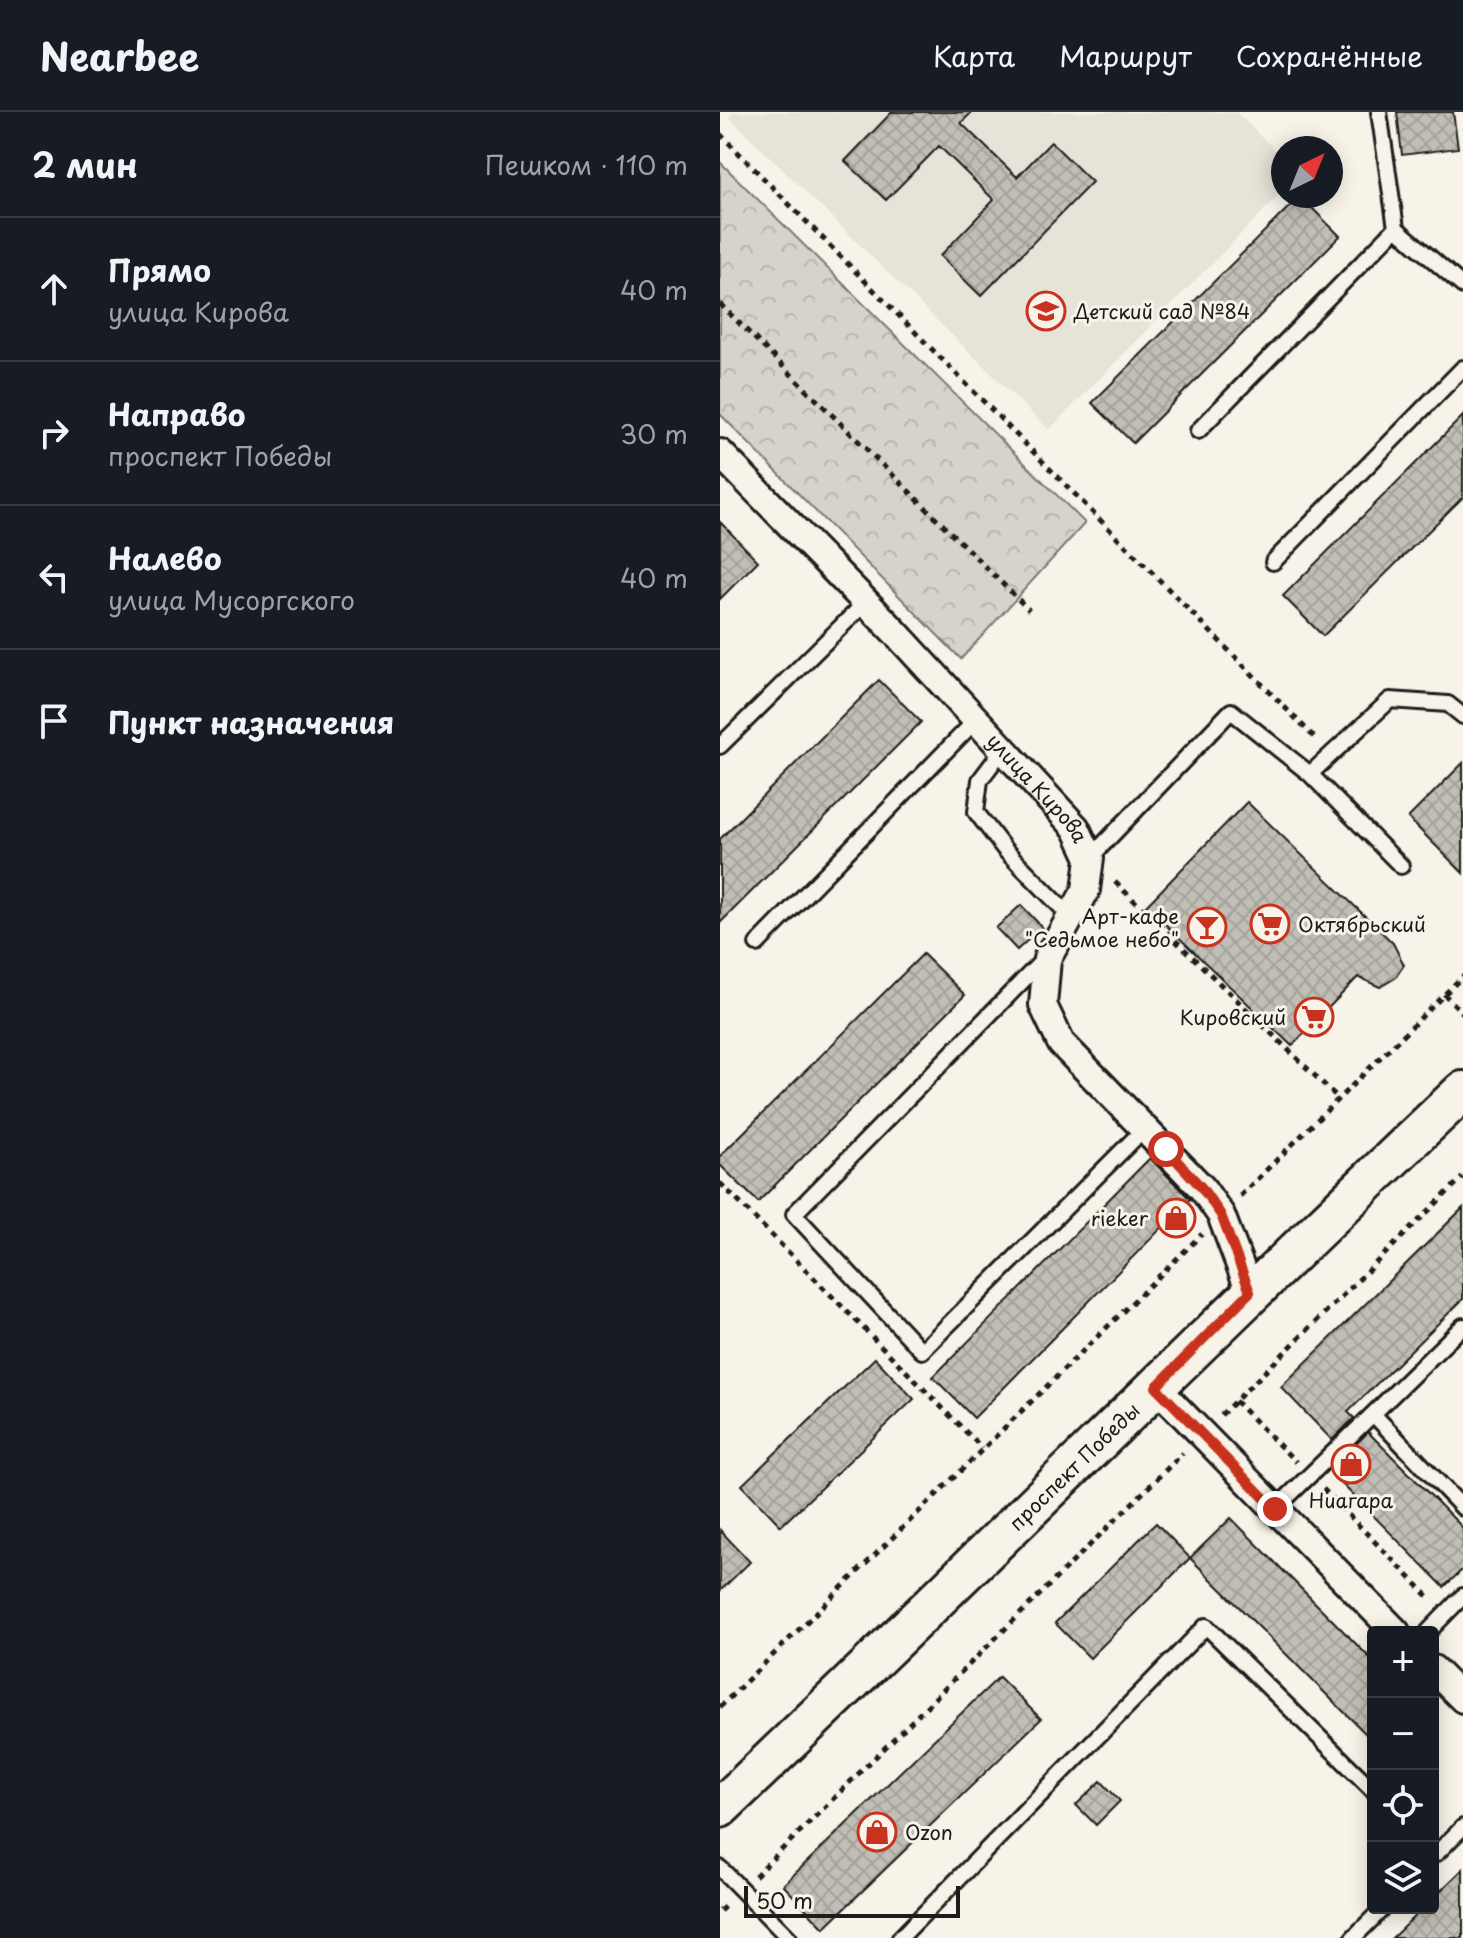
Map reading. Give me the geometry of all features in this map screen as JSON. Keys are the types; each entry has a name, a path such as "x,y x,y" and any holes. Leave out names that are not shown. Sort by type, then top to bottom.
{"main road":[{"name":"проспект Победы","path":"720,1808 1156,1387 1250,1292 1463,1091"}],"street":[{"name":"улица Кирова","path":"720,453 866,602 1076,828 1090,858 1086,890 1047,959 1043,1005 1061,1043 1202,1188 1221,1215 1250,1292"},
{"path":"1156,1387 1390,1626"},
{"path":"1439,1675 1463,1699"}],"lane":[{"path":"1379,112 1396,228 1463,286"},
{"path":"1198,431 1396,228"},
{"path":"1273,562 1463,368"},
{"path":"720,746 866,602"},
{"path":"1310,774 1390,700 1448,704 1463,716"},
{"path":"1090,858 1231,711 1310,774 1401,866"},
{"path":"757,944 977,719"},
{"path":"1004,748 980,780 976,812 1005,850 1071,917"},
{"path":"1051,952 794,1214 922,1351 1145,1128"},
{"path":"1275,1509 1463,1326"},
{"path":"1373,1414 1463,1508"},
{"path":"1434,1626 1463,1596"},
{"path":"900,1938 1206,1626 1367,1784"},
{"path":"1439,1849 1463,1827"},
{"path":"720,1868 789,1938"},
{"path":"1353,1938 1377,1914"}],"path":[{"path":"720,134 1244,663 1330,754"},
{"path":"720,304 1029,610"},
{"path":"1090,858 1338,1098"},
{"path":"720,1707 1463,976"},
{"path":"1444,994 1463,1013"},
{"path":"720,1911 1463,1177"},
{"path":"720,1183 982,1448"},
{"path":"1235,1401 1446,1613"}],"shaded area":[{"name":"Детский сад №84","path":"733,112 1236,112 1271,146 1271,203 1049,430 729,117"}],"green space":[{"path":"720,162 1085,523 961,659 720,414"}],"building":[{"path":"892,112 972,112 961,123 1017,177 1051,142 1092,182 981,296 940,256 994,200 939,146 886,200 845,161"},
{"path":"1397,112 1453,112 1458,148 1402,155"},
{"path":"1288,208 1312,208 1340,236 1133,443 1092,403"},
{"path":"1463,416 1463,497 1323,636 1283,596"},
{"path":"720,522 758,561 720,599"},
{"path":"879,680 921,722 720,923 720,839"},
{"path":"1463,763 1463,873 1408,818"},
{"name":"Октябрьский","path":"1247,802 1393,943 1404,965 1395,978 1380,987 1358,977 1292,1046 1146,906"},
{"path":"1021,905 1042,927 1017,950 996,928"},
{"path":"923,954 965,995 758,1202 720,1165 720,1156"},
{"path":"1150,1158 1190,1199 974,1418 933,1377"},
{"path":"1463,1208 1463,1299 1348,1412 1354,1418 1332,1440 1281,1387"},
{"path":"875,1358 914,1399 781,1526 742,1485"},
{"path":"1368,1432 1463,1528 1463,1569 1444,1587 1336,1478 1354,1461 1346,1454"},
{"path":"1231,1518 1367,1655 1367,1735 1190,1558"},
{"path":"1156,1523 1190,1558 1090,1658 1055,1623"},
{"path":"720,1530 750,1562 720,1591"},
{"path":"999,1677 1041,1719 824,1928 783,1885"},
{"path":"1101,1781 1120,1801 1096,1825 1076,1805"},
{"path":"1463,1869 1463,1938 1392,1938 1417,1914 1439,1914 1439,1892"}],"place":[{"name":"Детский сад №84","path":"1046,311"},
{"name":"Октябрьский","path":"1270,924"},
{"name":"Арт-кафе \"Седьмое небо\"","path":"1207,927"},
{"name":"Кировский","path":"1314,1017"},
{"name":"rieker","path":"1176,1218"},
{"name":"Ниагара","path":"1351,1464"},
{"name":"Ozon","path":"877,1832"}],"route":[{"path":"1166,1149 1202,1188 1221,1215 1250,1292 1156,1387 1275,1509"}]}
